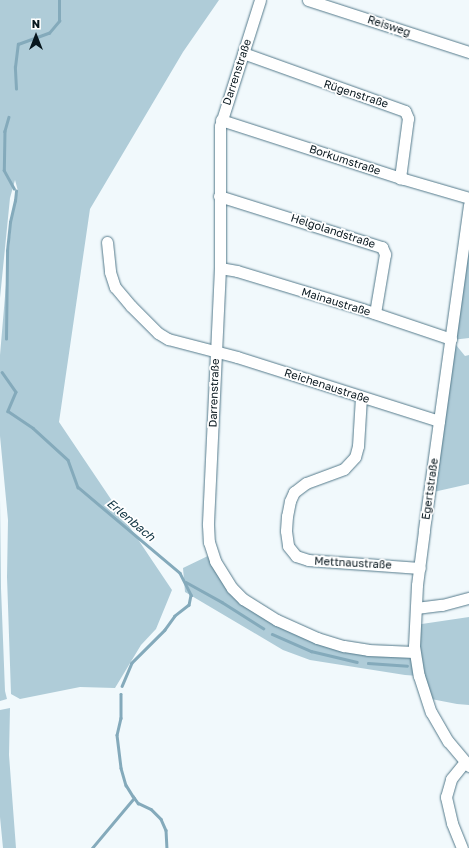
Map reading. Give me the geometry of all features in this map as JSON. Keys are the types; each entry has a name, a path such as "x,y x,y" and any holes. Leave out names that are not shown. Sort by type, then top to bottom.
{"street":[{"name":"Darrenstraße","path":"260,0 221,120 219,133 220,268 208,525 212,554 222,576 243,599 277,620 307,634 335,644 362,650 414,652"},
{"name":"Reisweg","path":"308,0 469,52"},
{"name":"Rügenstraße","path":"243,53 405,111 408,118 400,178"},
{"name":"Borkumstraße","path":"221,120 400,178 469,198"},
{"name":"Helgolandstraße","path":"219,196 382,247 385,254 375,314"},
{"name":"Egertstraße","path":"467,764 448,741 431,712 421,682 414,652 420,568 469,205"},
{"name":"Reichenaustraße","path":"107,242 112,280 119,293 158,333 168,339 216,351 439,421"},
{"name":"Mainaustraße","path":"220,268 237,271 451,339"},
{"name":"Mettnaustraße","path":"360,397 358,446 355,457 344,469 306,482 294,492 290,501 287,516 286,531 288,546 296,556 308,560 420,568"},
{"path":"416,608 442,605 469,598"},
{"path":"462,848 452,823 446,797 451,779 467,764"}],"shaded area":[{"path":"0,0 219,0 183,52 90,209 59,422 172,590 156,629 141,645 115,688 80,687 20,699 11,694 7,577 8,520 0,436 0,355 12,214 18,191 15,180 10,198 0,298"},
{"path":"469,243 469,338 452,340 465,356 469,355 469,484 429,493 464,244"},
{"path":"0,498 1,588 5,691 7,699 0,701"},
{"path":"212,554 236,593 326,641 414,652 415,625 469,617 469,705 426,698 419,676 310,660 283,650 185,592 183,568"},
{"path":"10,708 9,755 16,848 3,848 0,817 0,710"}],"waterway":[{"name":"Erlenbach","path":"16,89 15,67 18,44 49,33 59,21 59,0"},
{"name":"Erlenbach","path":"9,117 5,131 4,170 14,188"},
{"name":"Erlenbach","path":"6,339 7,251 10,222 16,191"},
{"name":"Erlenbach","path":"2,372 16,392 8,411 33,428 68,460 78,487 180,573 191,595 189,605 175,616 165,630 132,663 122,686"},
{"path":"186,582 222,602 263,628"},
{"path":"272,634 311,651 357,662"},
{"path":"368,663 407,666"},
{"name":"Erlenbach","path":"121,694 121,718 117,735 121,768 126,785 138,803 151,809 161,819 166,830 167,848"},
{"path":"92,848 134,798"}]}
